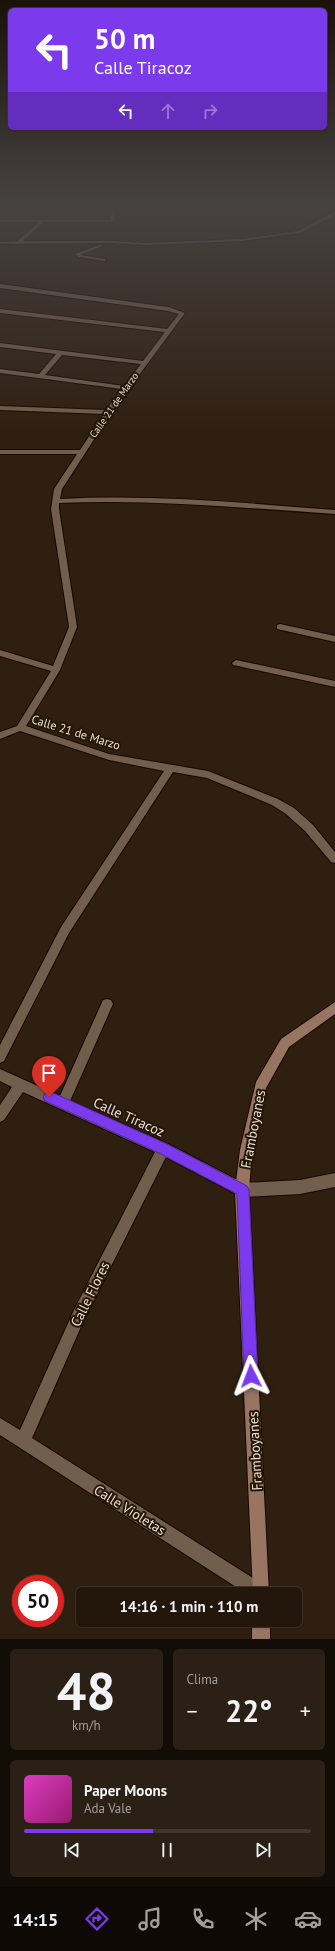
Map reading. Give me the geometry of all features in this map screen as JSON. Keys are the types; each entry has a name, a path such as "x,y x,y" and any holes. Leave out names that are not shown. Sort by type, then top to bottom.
{"main road":[{"name":"Framboyanes","path":"261,1587 242,1190 246,1150 260,1086 285,1043 335,1007"},
{"path":"261,1627 261,1639"}],"street":[{"name":"Calle 21 de Marzo","path":"0,286 168,309 182,313 108,412 58,489 55,509 73,627 56,670 20,728 109,757 208,775 275,802 290,811 310,828 335,859"},
{"path":"0,310 168,331"},
{"path":"0,345 144,363"},
{"path":"40,376 61,352"},
{"path":"0,371 125,388"},
{"path":"0,408 108,412"},
{"path":"0,452 82,452"},
{"path":"56,501 99,499 194,502 335,512"},
{"path":"280,627 335,639"},
{"path":"0,653 56,670"},
{"path":"236,663 335,684"},
{"path":"0,736 20,728"},
{"path":"0,1057 65,930 171,768"},
{"path":"63,1103 107,1004"},
{"name":"Calle Tiracoz","path":"0,1075 163,1148 242,1190"},
{"path":"0,1116 21,1084"},
{"name":"Calle Flores","path":"23,1441 79,1314 163,1148"},
{"path":"242,1190 300,1187 335,1180"},
{"name":"Calle Violetas","path":"0,1426 252,1587"}],"route":[{"path":"49,1097 163,1148 242,1190 251,1376"}]}
